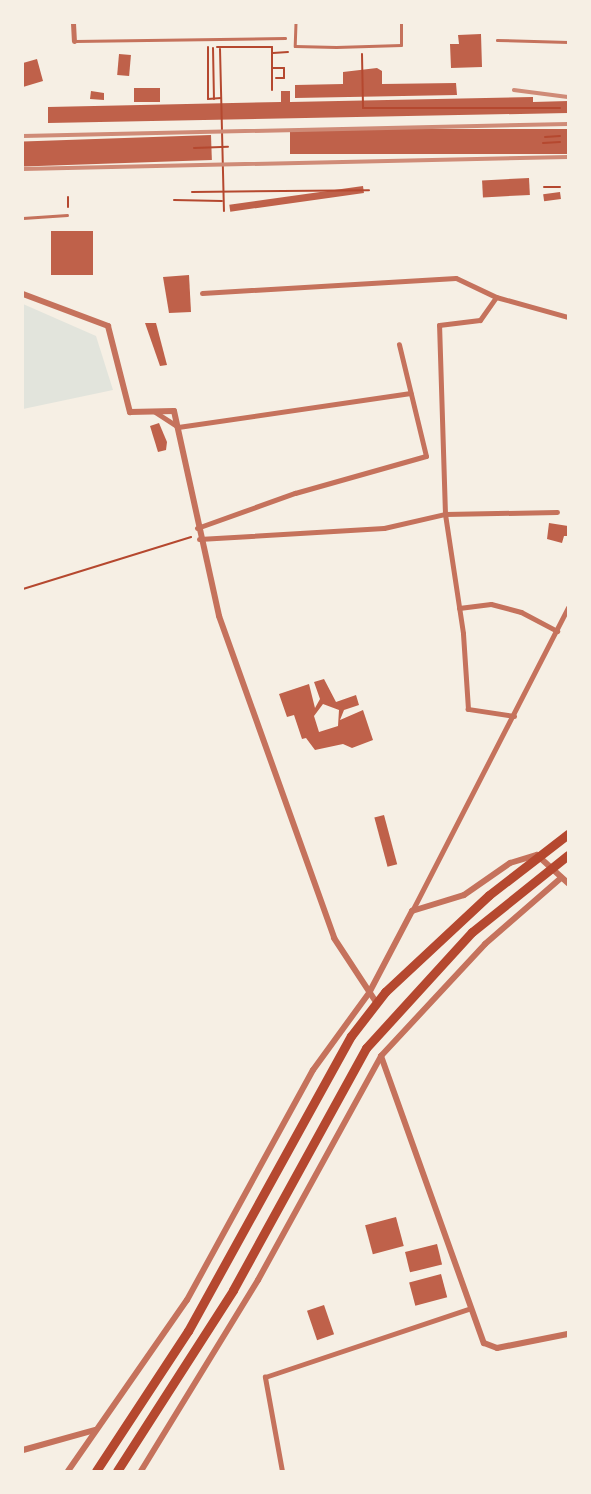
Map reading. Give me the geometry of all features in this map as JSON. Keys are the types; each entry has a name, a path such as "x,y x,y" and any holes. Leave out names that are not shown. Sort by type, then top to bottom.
{"highway":[{"path":"96,1471 188,1331 351,1036 376,1002 537,855 568,834"},
{"path":"117,1471 233,1290 366,1048 472,932 568,855"}],"street":[{"path":"73,23 74,41"},
{"path":"202,293 456,278 496,297 568,317"},
{"path":"23,293 108,326 130,412 174,411 198,534 219,616 334,938 376,1002"},
{"path":"496,297 480,320 439,325 445,514 459,608 468,709 514,716"},
{"path":"198,534 295,493 426,456 399,344"},
{"path":"155,411 177,427 411,393"},
{"path":"198,534 384,528 445,514 557,512"},
{"path":"459,608 492,604 521,612 557,631"},
{"path":"68,1471 187,1300 313,1070 369,993 568,608"},
{"path":"412,911 464,895 510,863 537,855 568,883"},
{"path":"141,1471 258,1280 381,1056 466,963 568,874"},
{"path":"381,1056 484,1343 497,1348 568,1334"},
{"path":"282,1471 265,1377 471,1308"},
{"path":"23,1450 95,1430"}],"lane":[{"path":"296,23 295,46 401,45 401,23"},
{"path":"74,41 285,38"},
{"path":"497,40 568,42"},
{"path":"23,218 67,215"}],"path":[{"path":"362,46 363,108 559,108"},
{"path":"221,99 208,99 207,47 272,47 272,90"},
{"path":"213,47 214,99"},
{"path":"220,47 223,211"},
{"path":"272,53 287,53"},
{"path":"272,68 284,68 284,78 276,78"},
{"path":"545,137 560,136"},
{"path":"543,143 560,142"},
{"path":"194,148 228,147"},
{"path":"544,187 560,187"},
{"path":"192,192 369,190"},
{"path":"67,215 68,197"},
{"path":"174,200 223,201"},
{"path":"23,589 198,534"}],"shaded area":[{"path":"23,304 96,336 113,390 23,409"}],"building":[{"path":"481,34 482,67 451,68 450,44 459,44 458,35"},
{"path":"119,54 131,55 129,76 117,75"},
{"path":"37,59 43,81 23,87 23,63"},
{"path":"377,68 382,71 382,84 456,83 457,95 295,98 295,85 343,84 343,72"},
{"path":"134,88 160,88 160,102 134,102"},
{"path":"91,91 104,93 104,100 90,99"},
{"path":"281,91 290,91 290,102 533,97 533,102 568,101 568,113 48,123 48,107 281,102"},
{"path":"290,129 568,129 568,154 290,154"},
{"path":"211,135 212,160 24,167 23,142"},
{"path":"529,178 530,195 483,197 482,180"},
{"path":"363,186 364,193 230,212 229,205"},
{"path":"560,192 561,199 544,201 543,194"},
{"path":"51,231 93,231 93,275 51,275"},
{"path":"189,275 191,312 169,313 163,277"},
{"path":"145,323 156,323 167,365 160,366"},
{"path":"159,423 167,442 166,450 158,452 150,426"},
{"path":"549,523 568,526 568,536 564,536 562,543 547,539"},
{"path":"324,679 336,702 356,695 359,705 344,710 340,720 363,710 373,740 352,748 343,744 315,750 306,738 302,739 294,715 287,717 279,694 309,684 315,708 320,699 314,682","holes":["323,704 339,710 338,726 319,732 314,716"]},
{"path":"384,815 397,864 388,867 374,818"},
{"path":"396,1217 404,1246 373,1254 365,1225"},
{"path":"437,1244 442,1264 410,1272 405,1252"},
{"path":"441,1274 447,1297 415,1306 409,1283"},
{"path":"324,1305 334,1334 317,1340 307,1311"}],"railway":[{"path":"514,90 568,97"},
{"path":"23,136 568,124"},
{"path":"23,169 568,157"}]}
